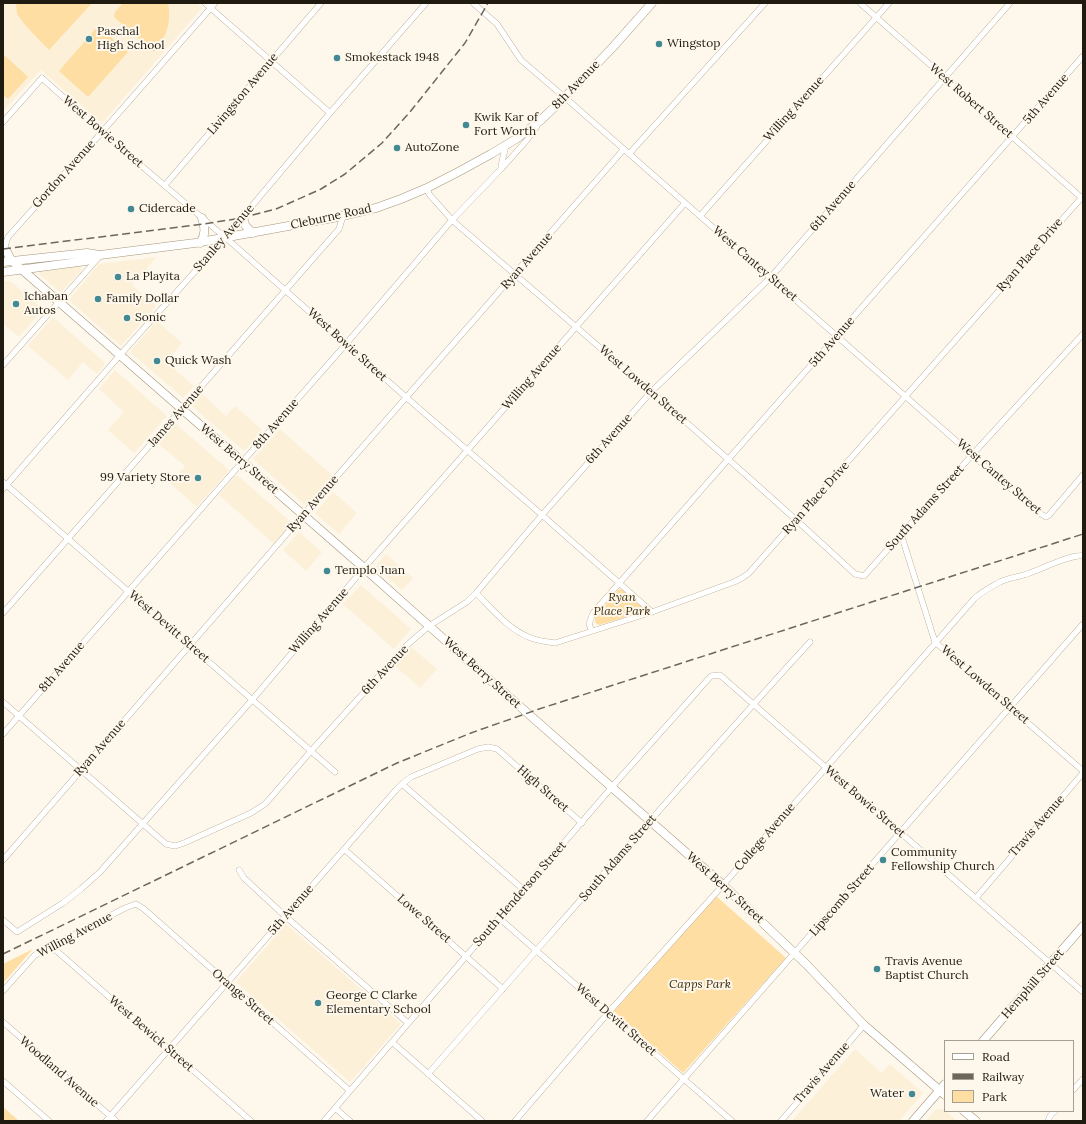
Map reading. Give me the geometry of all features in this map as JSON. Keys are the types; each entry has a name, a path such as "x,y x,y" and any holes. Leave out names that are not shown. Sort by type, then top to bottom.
{"main road":[{"name":"8th Avenue","path":"541,120 613,47 652,3"},
{"name":"Cleburne Road","path":"3,272 86,261 100,255 225,238 343,216 376,208 427,188 460,171 506,145 541,120"},
{"path":"245,214 243,218 244,223 254,233"},
{"path":"200,242 205,235 202,218"},
{"name":"Cleburne Road","path":"5,256 87,253 100,255"},
{"name":"West Berry Street","path":"5,256 364,568 723,885 796,953 864,1025 943,1090"},
{"name":"Hemphill Street","path":"984,1040 1083,926"},
{"path":"913,1121 943,1090"},
{"path":"965,1112 976,1121"}],"street":[{"path":"205,3 213,5 271,61 330,113"},
{"name":"Livingston Avenue","path":"165,185 321,3"},
{"name":"Stanley Avenue","path":"4,486 225,238 330,113 426,3"},
{"name":"West Cantey Street","path":"473,3 497,24 522,60 1036,511 1046,517 1049,515 1083,475"},
{"path":"629,154 765,3"},
{"name":"West Robert Street","path":"860,3 1082,197"},
{"name":"Willing Avenue","path":"700,216 889,3"},
{"name":"6th Avenue","path":"142,824 166,844 175,846 251,812 265,804 406,646 429,626 467,602 476,593 542,515 651,392 770,278 1010,3"},
{"name":"Gordon Avenue","path":"5,256 5,238 102,132 213,5"},
{"name":"5th Avenue","path":"592,631 590,619 593,613 1083,56"},
{"name":"West Bowie Street","path":"3,122 42,78 102,132 286,290 406,398 468,450 652,612"},
{"name":"8th Avenue","path":"3,734 346,344 452,220 527,140 541,120"},
{"path":"501,169 506,145"},
{"name":"Ryan Avenue","path":"3,860 303,515 624,150"},
{"name":"West Lowden Street","path":"427,188 429,194 452,220 729,459 855,574 864,576"},
{"name":"Ryan Place Drive","path":"476,593 508,624 519,632 530,638 555,643 652,612 742,578 749,573 797,520 1082,197"},
{"name":"Willing Avenue","path":"3,920 17,932 63,903 100,872 252,700 364,568 685,203"},
{"name":"James Avenue","path":"3,613 339,229 343,216"},
{"path":"3,365 100,255"},
{"name":"South Adams Street","path":"864,576 1082,335"},
{"name":"West Devitt Street","path":"4,486 68,539 335,772"},
{"name":"West Lowden Street","path":"901,534 935,642 1083,772"},
{"name":"College Avenue","path":"515,1121 608,1013 723,885 974,599 985,590 1001,581 1026,574 1070,558 1083,556"},
{"name":"Lipscomb Street","path":"647,1121 796,953 1083,624"},
{"name":"South Adams Street","path":"428,1074 753,704 810,642"},
{"name":"West Bowie Street","path":"720,675 1083,992"},
{"name":"South Henderson Street","path":"324,1121 612,787 711,676 720,675"},
{"path":"3,702 142,824"},
{"name":"5th Avenue","path":"106,1121 402,784 411,777 478,749 488,747 497,749 504,756"},
{"name":"High Street","path":"504,756 582,823"},
{"name":"Travis Avenue","path":"976,898 1083,772"},
{"path":"402,784 524,890"},
{"name":"Lowe Street","path":"344,849 503,989"},
{"path":"239,870 244,878 285,916 408,1023"},
{"name":"Willing Avenue","path":"3,991 35,955 125,908 136,904"},
{"name":"Orange Street","path":"136,904 144,909 350,1091"},
{"name":"West Devitt Street","path":"499,918 732,1121"},
{"name":"West Bewick Street","path":"51,946 251,1121"},
{"name":"Woodland Avenue","path":"3,1022 116,1121"},
{"name":"Travis Avenue","path":"781,1121 864,1025"},
{"path":"392,1042 482,1121"},
{"path":"1074,1089 1083,1079"},
{"path":"3,1081 49,1121"},
{"path":"335,1108 350,1121"},
{"path":"1048,1121 1053,1112"}],"shaded area":[{"name":"Paschal High School","path":"3,3 197,3 202,8 102,123 41,70 3,111"},
{"path":"157,257 132,285 156,306 121,346 69,300 99,264"},
{"path":"79,266 81,271 61,292 39,274 40,272"},
{"path":"3,281 10,281 43,309 19,337 3,324"},
{"path":"53,317 105,363 97,374 83,362 68,380 28,346"},
{"path":"157,321 182,343 166,362 194,386 183,398 130,352"},
{"path":"115,370 167,416 134,453 108,430 124,412 99,389"},
{"path":"202,394 226,416 235,406 262,430 244,451 192,406"},
{"path":"176,424 229,470 197,507 170,483 185,466 159,444"},
{"path":"280,429 333,476 306,506 253,459"},
{"path":"235,476 238,476 292,524 274,544 219,495"},
{"path":"333,492 357,513 339,534 315,513"},
{"path":"299,532 322,552 306,571 283,550"},
{"path":"386,554 413,578 402,590 375,567"},
{"path":"361,585 411,629 394,649 343,604"},
{"path":"411,647 437,669 420,688 395,666"},
{"name":"George C Clarke Elementary School","path":"286,924 401,1024 350,1082 236,982"},
{"path":"855,1049 881,1073 890,1064 923,1093 899,1121 792,1121"},
{"path":"936,1109 943,1109 944,1112 946,1112 957,1121 926,1121"}],"green space":[{"path":"16,3 92,3 49,50 25,25 17,14"},
{"path":"123,3 168,3 169,17 167,29 162,41 154,52 114,17 115,12"},
{"path":"98,26 128,52 88,97 59,71"},
{"path":"3,54 28,77 8,99 3,95"},
{"name":"Ryan Place Park","path":"620,589 646,611 599,625 597,624 595,622 595,617"},
{"name":"Capps Park","path":"716,896 786,958 683,1073 614,1011"},
{"path":"33,949 3,983 3,964"},
{"path":"3,1107 19,1121 3,1121"}],"railway":[{"path":"3,249 241,218 276,209 321,189 345,174 382,143 410,112 465,43 488,3"},
{"path":"3,954 397,763 471,733 539,709 1083,534"}],"place":[{"name":"Paschal High School","path":"89,39"},
{"name":"Wingstop","path":"659,44"},
{"name":"Smokestack 1948","path":"337,58"},
{"name":"Kwik Kar of Fort Worth","path":"466,125"},
{"name":"AutoZone","path":"397,148"},
{"name":"Cidercade","path":"131,209"},
{"name":"La Playita","path":"118,277"},
{"name":"Family Dollar","path":"98,299"},
{"name":"Ichaban Autos","path":"16,304"},
{"name":"Sonic","path":"127,318"},
{"name":"Quick Wash","path":"157,361"},
{"name":"99 Variety Store","path":"198,478"},
{"name":"Templo Juan","path":"327,571"},
{"name":"Community Fellowship Church","path":"883,860"},
{"name":"Travis Avenue Baptist Church","path":"877,969"},
{"name":"George C Clarke Elementary School","path":"318,1003"},
{"name":"Water","path":"912,1094"}]}
